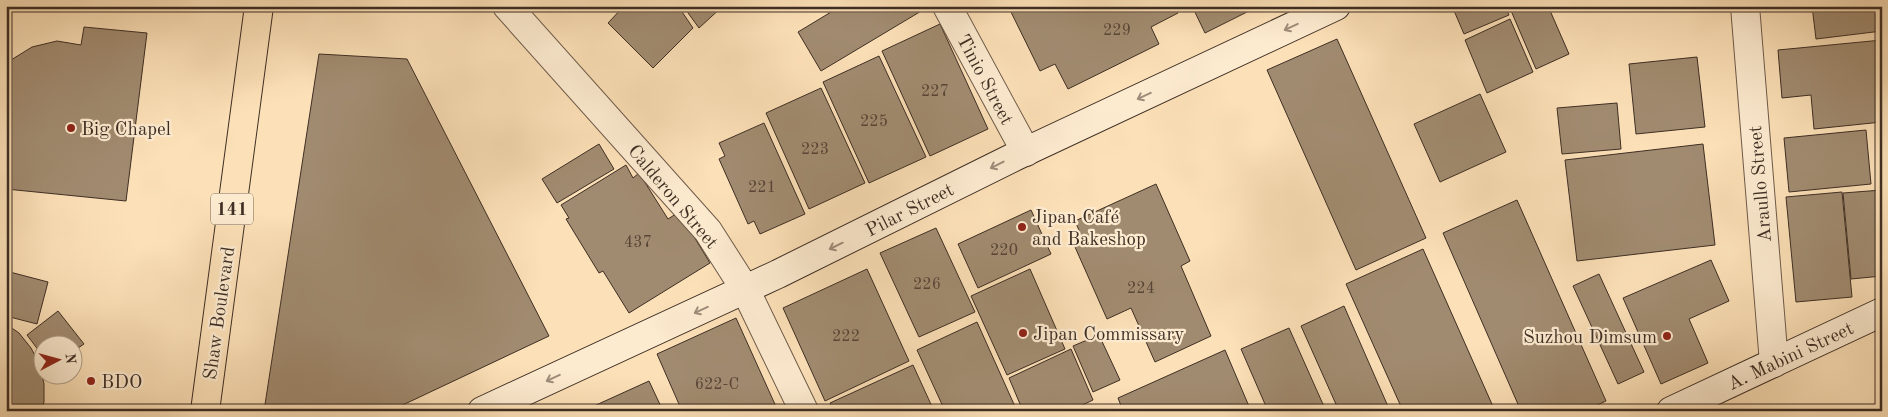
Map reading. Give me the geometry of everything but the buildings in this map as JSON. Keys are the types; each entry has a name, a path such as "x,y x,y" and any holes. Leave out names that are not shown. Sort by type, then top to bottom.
{"main road":[{"name":"Shaw Boulevard","path":"205,411 259,6"}],"street":[{"name":"Calderon Street","path":"507,6 708,231 745,289 804,411"},
{"name":"Tinio Street","path":"947,6 1026,152"},
{"name":"Pilar Street","path":"482,411 745,289 1026,152 1336,6"},
{"name":"Araullo Street","path":"1744,6 1774,363"},
{"name":"A. Mabini Street","path":"1671,411 1882,312"}],"place":[{"name":"Big Chapel","path":"71,128"},
{"name":"Jipan Café and Bakeshop","path":"1022,227"},
{"name":"Jipan Commissary","path":"1023,333"},
{"name":"Suzhou Dimsum","path":"1667,336"},
{"name":"BDO","path":"91,381"}]}
